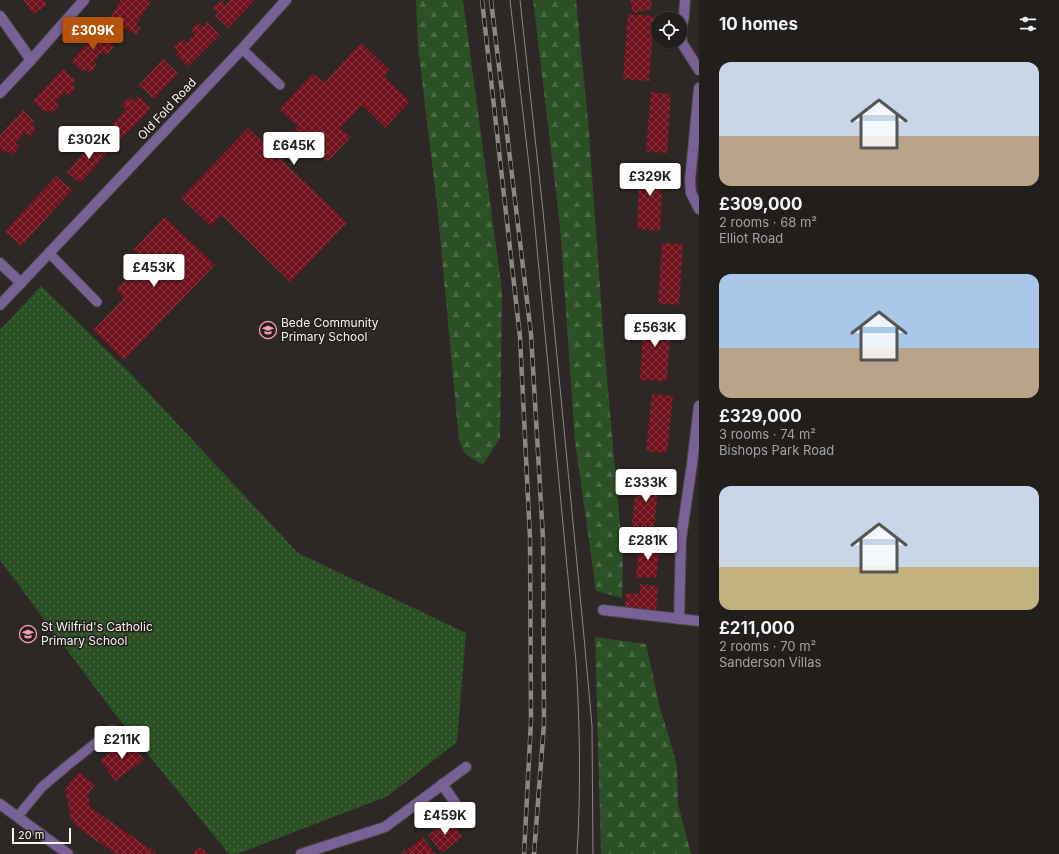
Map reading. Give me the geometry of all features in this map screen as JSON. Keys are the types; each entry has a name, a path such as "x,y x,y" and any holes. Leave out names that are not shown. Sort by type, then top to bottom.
{"street":[{"path":"0,93 84,0"},
{"name":"Old Fold Road","path":"0,305 242,49 286,0"},
{"path":"685,0 681,31 682,43 699,70"},
{"path":"0,16 31,60"},
{"path":"699,88 690,181 691,193 699,208"},
{"path":"0,263 21,283"},
{"path":"679,619 681,539 699,406"},
{"path":"603,610 699,621"},
{"path":"301,854 385,827 466,767"},
{"path":"442,784 465,817"},
{"path":"0,804 68,854"}],"lane":[{"path":"242,49 280,84"},
{"path":"49,253 97,302"},
{"path":"18,816 42,787 112,730"}],"green space":[{"path":"416,0 463,0 502,291 500,438 483,465 465,454 459,440 437,204 418,48"},
{"path":"533,0 576,0 588,120 605,356 623,558 622,598 596,591 575,441 560,226"},
{"path":"41,286 132,375 298,553 466,633 457,742 388,796 237,854 229,854 111,709 0,560 0,330"},
{"path":"595,637 646,644 659,704 677,765 678,804 691,854 601,854"}],"building":[{"path":"23,0 44,0 47,5 33,14"},
{"path":"121,0 148,0 151,2 136,25 141,28 136,35 109,19"},
{"path":"221,0 226,5 230,0 255,0 228,28 215,16 218,13 213,8"},
{"path":"630,0 651,0 652,9 633,13"},
{"path":"628,14 651,16 652,48 649,81 623,79"},
{"path":"207,22 220,35 188,67 176,54 179,52 174,47 182,39 186,43 195,34 191,30 198,23 202,27"},
{"path":"101,28 113,40 110,43 114,47 106,55 102,51 93,61 97,65 90,73 86,69 83,72 71,61"},
{"path":"361,43 390,70 384,76 410,101 385,128 362,105 340,128 351,137 328,161 309,142 312,138 306,133 281,159 347,223 290,282 221,215 211,226 181,198 248,128 274,153 280,146 275,142 283,134 288,138 298,127 279,109 313,73 324,83"},
{"path":"163,59 178,73 154,99 139,85"},
{"path":"63,69 75,80 72,84 76,87 69,96 65,92 55,102 60,106 52,114 48,110 45,113 33,101"},
{"path":"651,92 671,94 667,153 646,151"},
{"path":"138,96 151,108 119,142 106,131 126,109 121,105 129,97 133,101"},
{"path":"23,110 35,122 32,125 36,129 29,137 25,133 15,143 20,147 12,155 8,151 5,154 0,149 0,135"},
{"path":"98,137 111,149 80,183 67,172"},
{"path":"640,163 663,164 660,231 637,229"},
{"path":"56,176 72,190 21,246 5,231"},
{"path":"165,217 215,265 124,360 93,330 124,298 116,290 134,272 142,279 152,268 133,250"},
{"path":"662,243 683,244 679,305 658,303"},
{"path":"644,314 671,316 667,381 640,380"},
{"path":"652,394 673,396 667,453 646,451"},
{"path":"638,469 660,471 653,537 631,535"},
{"path":"639,544 660,546 656,578 636,577"},
{"path":"640,584 658,586 656,611 625,608 626,593 640,594"},
{"path":"129,738 144,760 115,781 100,760"},
{"path":"79,772 95,785 88,794 90,807 157,854 116,854 89,836 72,822 65,789"},
{"path":"449,819 462,837 442,853 428,835"},
{"path":"423,838 435,854 401,854"},
{"path":"199,847 208,854 193,854"}],"tram line":[{"path":"510,0 530,174 576,662 580,758 577,854"},
{"path":"520,0 543,211 592,726 593,854"}],"railway":[{"path":"482,0 520,337 530,538 531,721 524,854"},
{"path":"491,0 531,334 543,538 544,724 534,854"}],"place":[{"name":"Bede Community Primary School","path":"268,330"},
{"name":"St Wilfrid's Catholic Primary School","path":"28,634"}]}
